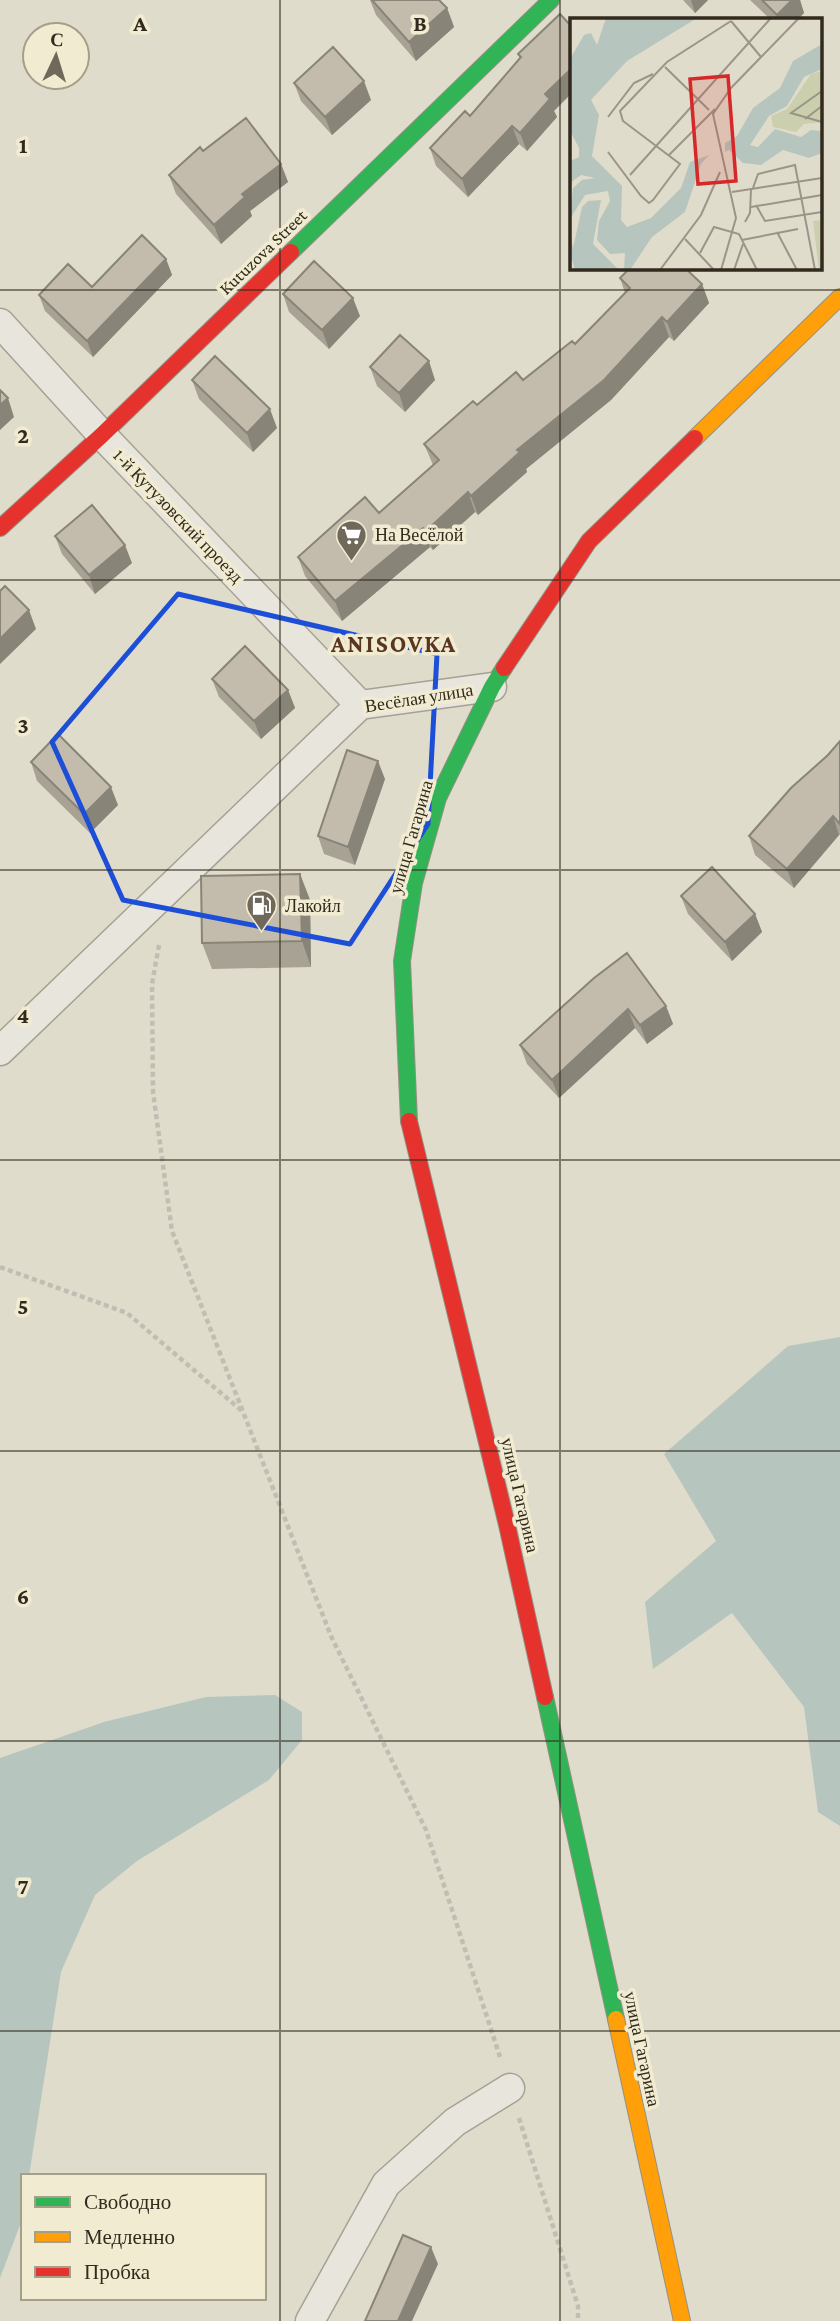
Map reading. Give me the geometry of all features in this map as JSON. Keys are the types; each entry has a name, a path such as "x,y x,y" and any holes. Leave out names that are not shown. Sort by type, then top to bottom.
{"main road":[{"name":"Kutuzova Street","path":"0,528 102,435 551,0"},
{"name":"Весёлая улица","path":"492,687 589,541 840,296"},
{"name":"улица Гагарина","path":"492,687 438,798 414,883 402,961 407,1111 508,1525 682,2321"}],"street":[{"name":"1-й Кутузовский проезд","path":"0,323 102,435 360,705"},
{"name":"Весёлая улица","path":"0,1051 360,705 492,687"},
{"path":"310,2321 386,2184 455,2122 510,2088"}],"path":[{"path":"159,943 152,984 153,1092 172,1231 331,1636 426,1830"},
{"path":"0,1267 127,1312 242,1411"}],"highlighted area":[{"path":"178,594 437,654 428,824 350,944 123,900 52,742"}],"shaded area":[{"path":"840,1337 840,1826 818,1812 804,1707 732,1613 653,1669 645,1602 716,1541 664,1454 788,1346"},
{"path":"275,1695 302,1712 302,1740 269,1780 137,1861 95,1895 61,1972 29,2174 21,2174 21,2223 0,2278 0,1758 104,1722 206,1697"}],"building":[{"path":"372,0 439,0 447,8 409,42"},
{"path":"762,0 792,0 777,15"},
{"path":"560,14 570,25 570,70 545,94 550,99 520,133 512,126 462,179 430,148 465,111 470,116 521,57 518,54"},
{"path":"333,47 364,81 325,117 294,83"},
{"path":"246,118 281,164 242,194 245,197 214,225 169,175 200,147 203,151"},
{"path":"142,235 166,259 87,341 39,295 68,264 92,287"},
{"path":"314,261 353,298 322,330 283,294"},
{"path":"628,270 687,270 702,284 667,322 662,317 604,380 517,450 520,452 471,496 468,492 426,531 423,528 335,601 298,557 365,497 379,513 439,460 424,444 473,401 477,405 516,372 523,380 572,341 575,344 630,288 620,278"},
{"path":"400,335 429,361 399,393 370,367"},
{"path":"215,356 270,409 247,433 192,380"},
{"path":"0,390 8,398 0,405"},
{"path":"92,505 125,545 89,575 55,536"},
{"path":"5,586 29,610 0,639 0,591"},
{"path":"245,646 288,690 254,721 212,679"},
{"path":"58,734 111,787 84,814 31,762"},
{"path":"840,741 840,824 833,816 787,869 749,836 791,788"},
{"path":"347,750 378,761 348,847 318,836"},
{"path":"712,867 755,914 725,942 681,896"},
{"path":"300,874 302,941 202,943 201,876"},
{"path":"627,953 666,1006 640,1025 628,1009 552,1080 520,1045 594,978"},
{"path":"403,2235 431,2247 398,2321 365,2321"}],"traffic: fast":[{"path":"291,252 551,0"},
{"path":"409,1121 402,961 414,883 438,798 504,668"},
{"path":"545,1697 616,2019"}],"traffic: slow":[{"path":"695,438 840,297"},
{"path":"616,2019 682,2321"}],"traffic: jam":[{"path":"0,528 102,435 291,252"},
{"path":"504,668 589,541 695,438"},
{"path":"409,1121 507,1525 545,1697"}],"place":[{"name":"На Весёлой","path":"352,562"},
{"name":"Лакойл","path":"262,933"}],"district":[{"name":"ANISOVKA","path":"394,644"}]}
